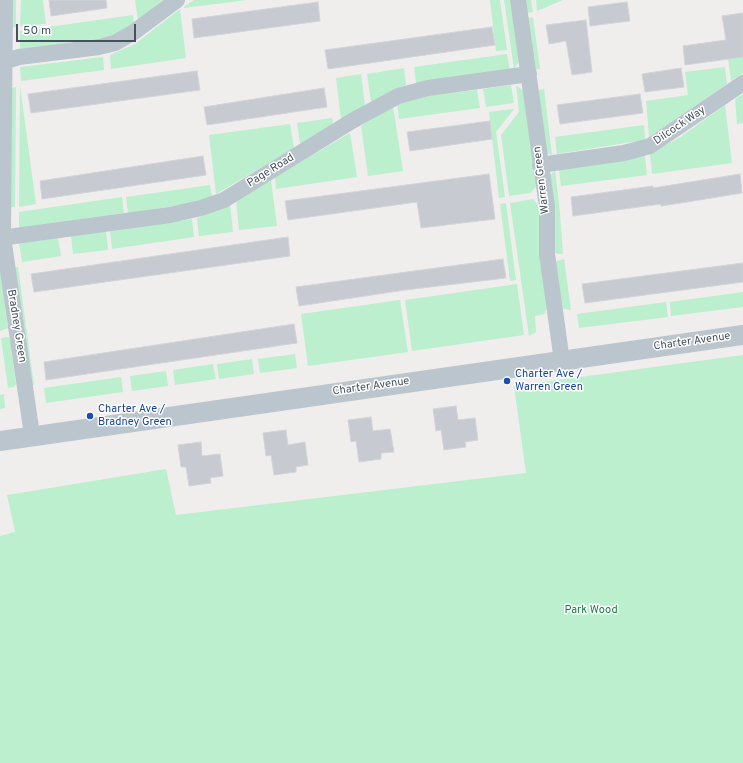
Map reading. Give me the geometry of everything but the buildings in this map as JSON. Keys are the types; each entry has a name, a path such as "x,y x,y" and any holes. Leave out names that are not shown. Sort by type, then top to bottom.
{"street":[{"name":"Bradney Green","path":"5,0 2,62 2,237 32,435"},
{"path":"2,62 19,57 99,47 115,43 134,32 177,0"},
{"name":"Warren Green","path":"518,0 546,207 547,254 562,361"},
{"name":"Page Road","path":"2,237 170,215 201,208 224,200 352,121 398,96 428,88 529,74"},
{"name":"Dilcock Way","path":"540,165 624,152 650,146 743,83"},
{"name":"Charter Avenue","path":"0,441 32,435 743,335"}],"green space":[{"path":"12,0 16,0 16,27 12,27"},
{"path":"21,0 43,0 46,24 20,26"},
{"path":"135,0 163,0 138,20"},
{"path":"194,0 247,0 184,8"},
{"path":"490,0 500,0 507,50 496,51"},
{"path":"504,0 510,0 519,62 514,69"},
{"path":"525,0 531,0 533,12 527,13"},
{"path":"536,0 563,0 537,11"},
{"path":"180,9 186,58 111,69 110,55 135,44"},
{"path":"133,15 134,23 111,37 20,49 20,31"},
{"path":"533,17 540,69 534,70 527,18"},
{"path":"743,42 743,73 731,81 726,44"},
{"path":"507,54 510,70 416,83 414,67"},
{"path":"103,57 104,70 21,81 20,67"},
{"path":"725,67 727,84 649,137 646,101 688,95 685,72"},
{"path":"404,68 406,85 394,89 371,102 367,74"},
{"path":"361,74 365,106 341,119 336,78"},
{"path":"511,85 514,103 486,107 483,89"},
{"path":"516,85 523,91 537,186 530,193 509,196 501,135 519,112"},
{"path":"20,86 36,204 19,207"},
{"path":"16,87 15,207 11,207 12,88"},
{"path":"544,89 552,155 547,153 538,90"},
{"path":"477,90 480,108 399,119 397,104 432,95"},
{"path":"743,94 743,123 737,124 735,99"},
{"path":"725,105 732,163 652,174 650,154 682,136"},
{"path":"393,106 403,171 368,176 361,126"},
{"path":"514,109 496,132 505,197 499,198 489,112"},
{"path":"332,118 333,125 300,144 297,123"},
{"path":"290,124 294,148 216,194 209,135"},
{"path":"644,125 645,139 557,154 555,137"},
{"path":"350,133 357,177 276,189 275,177"},
{"path":"645,156 647,175 561,186 559,170"},
{"path":"555,170 563,254 554,252 550,176"},
{"path":"271,180 277,226 239,230 236,201"},
{"path":"210,185 212,196 195,203 128,213 126,197"},
{"path":"122,197 124,213 19,228 19,212"},
{"path":"533,199 539,206 547,308 544,314 535,316 536,332 529,336 510,203"},
{"path":"506,203 516,280 510,281 500,204"},
{"path":"230,204 233,232 199,236 197,218"},
{"path":"192,219 194,237 112,249 110,230"},
{"path":"106,231 108,250 73,254 71,236"},
{"path":"58,238 61,256 22,262 19,243"},
{"path":"564,259 571,310 561,307 555,262"},
{"path":"18,267 34,385 32,385 15,268"},
{"path":"0,269 8,328 0,331"},
{"path":"517,284 524,335 412,351 405,300"},
{"path":"743,292 743,307 671,316 670,302"},
{"path":"400,300 408,352 308,366 301,314"},
{"path":"666,302 668,317 579,328 577,314"},
{"path":"1,338 10,338 16,384 14,387 8,388"},
{"path":"295,354 297,368 260,373 258,359"},
{"name":"Park Wood","path":"743,355 743,763 0,763 0,536 15,532 7,495 166,469 176,515 526,473 514,386"},
{"path":"252,359 254,374 219,379 217,364"},
{"path":"213,364 216,379 175,385 173,370"},
{"path":"166,371 168,386 132,391 130,376"},
{"path":"121,377 123,392 46,403 44,388"},
{"path":"4,394 5,408 0,409 0,395"}],"place":[{"name":"Charter Ave / Warren Green","path":"507,381"},
{"name":"Charter Ave / Bradney Green","path":"90,416"}]}
